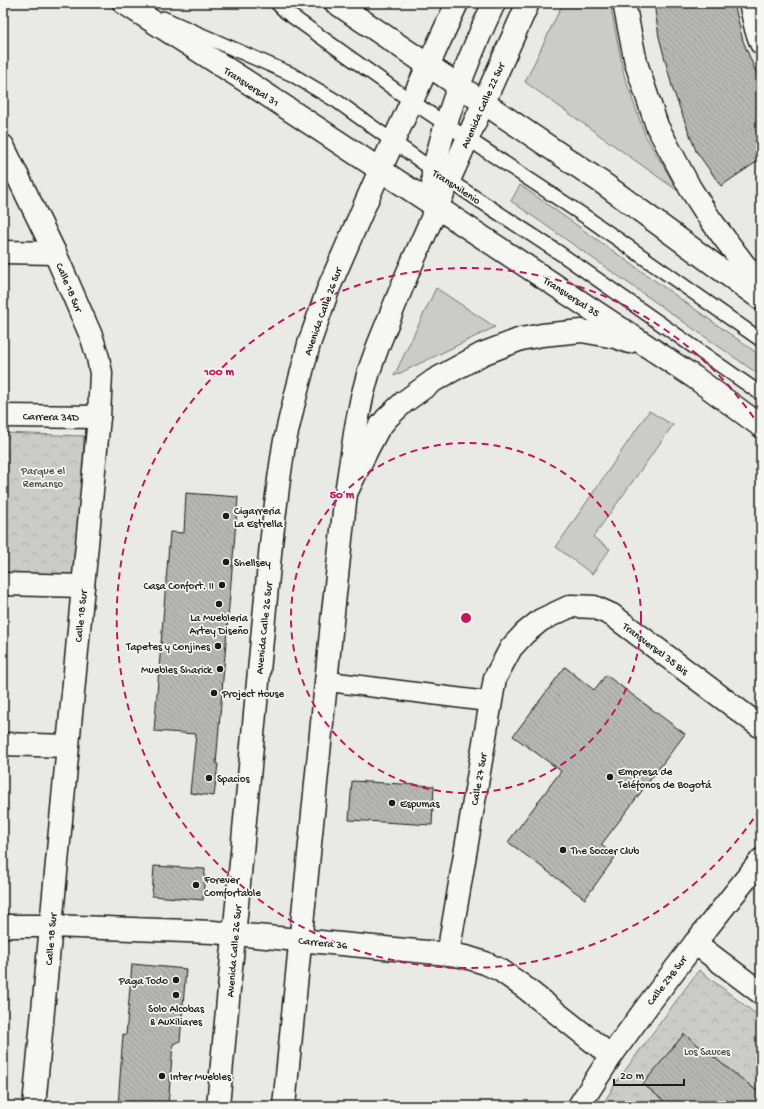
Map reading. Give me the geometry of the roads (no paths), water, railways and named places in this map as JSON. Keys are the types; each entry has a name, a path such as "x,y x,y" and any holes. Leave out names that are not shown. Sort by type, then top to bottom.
{"main road":[{"name":"Transversal 31","path":"124,3 256,87 380,170"},
{"path":"336,3 604,184 761,299"},
{"name":"Avenida Calle 26 Sur","path":"218,1106 270,551 284,445 292,406 309,344 329,287 380,170 457,3"},
{"path":"284,1106 325,680 346,493 356,427 369,371 386,324 437,207 434,193 441,175 445,124 458,85 494,3"},
{"name":"Avenida Calle 22 Sur","path":"441,175 467,138 528,3"},
{"path":"624,3 636,63 656,126 690,188 710,219 761,287"},
{"path":"750,3 761,43"},
{"name":"Calle 18 Sur","path":"3,146 55,253 92,338 101,373 99,417 34,1106"},
{"name":"Transversal 35","path":"380,170 694,377 761,426"},
{"path":"3,252 55,253"},
{"path":"346,493 378,429 386,418 404,402 433,381 482,354 521,339 582,330 615,337 658,353"},
{"name":"Carrera 34D","path":"3,416 99,417"},
{"path":"3,584 83,586"},
{"name":"Transversal 35 Bis","path":"541,620 571,606 594,607 612,615 761,727"},
{"name":"Calle 27 Sur","path":"448,954 495,678 511,648 525,633 541,620"},
{"path":"3,744 67,746"},
{"name":"Calle 27B Sur","path":"579,1106 611,1056 648,1005 761,860"},
{"name":"Carrera 36","path":"3,926 51,926 234,933 448,954 479,961 500,970 524,987 611,1056"},
{"path":"695,943 761,993"}],"street":[{"path":"325,680 491,702"}],"lane":[{"name":"TransMilenio","path":"140,3 167,20 290,74 338,102 393,142 561,254 761,394"},
{"path":"277,3 286,12 445,124 589,219 761,340"}],"place":[{"name":"Cigarreria La Estrella","path":"226,516"},
{"name":"Shellsey","path":"226,562"},
{"name":"Casa Confort. II","path":"222,585"},
{"name":"La Muebleria Artey Diseño","path":"219,604"},
{"name":"Tapetes y Conjines","path":"218,646"},
{"name":"Muebles Sharick","path":"220,669"},
{"name":"Project House","path":"214,693"},
{"name":"Empresa de Teléfonos de Bogotá","path":"610,777"},
{"name":"Spacios","path":"209,778"},
{"name":"Espumas","path":"392,803"},
{"name":"The Soccer Club","path":"563,850"},
{"name":"Forever Comfortable","path":"196,885"},
{"name":"Paga Todo","path":"176,980"},
{"name":"Solo Alcobas & Auxiliares","path":"176,995"},
{"name":"Inter Muebles","path":"162,1076"}],"park label":[{"name":"Parque el Remanso","path":"43,476"},
{"name":"Los Sauces","path":"707,1051"}]}
